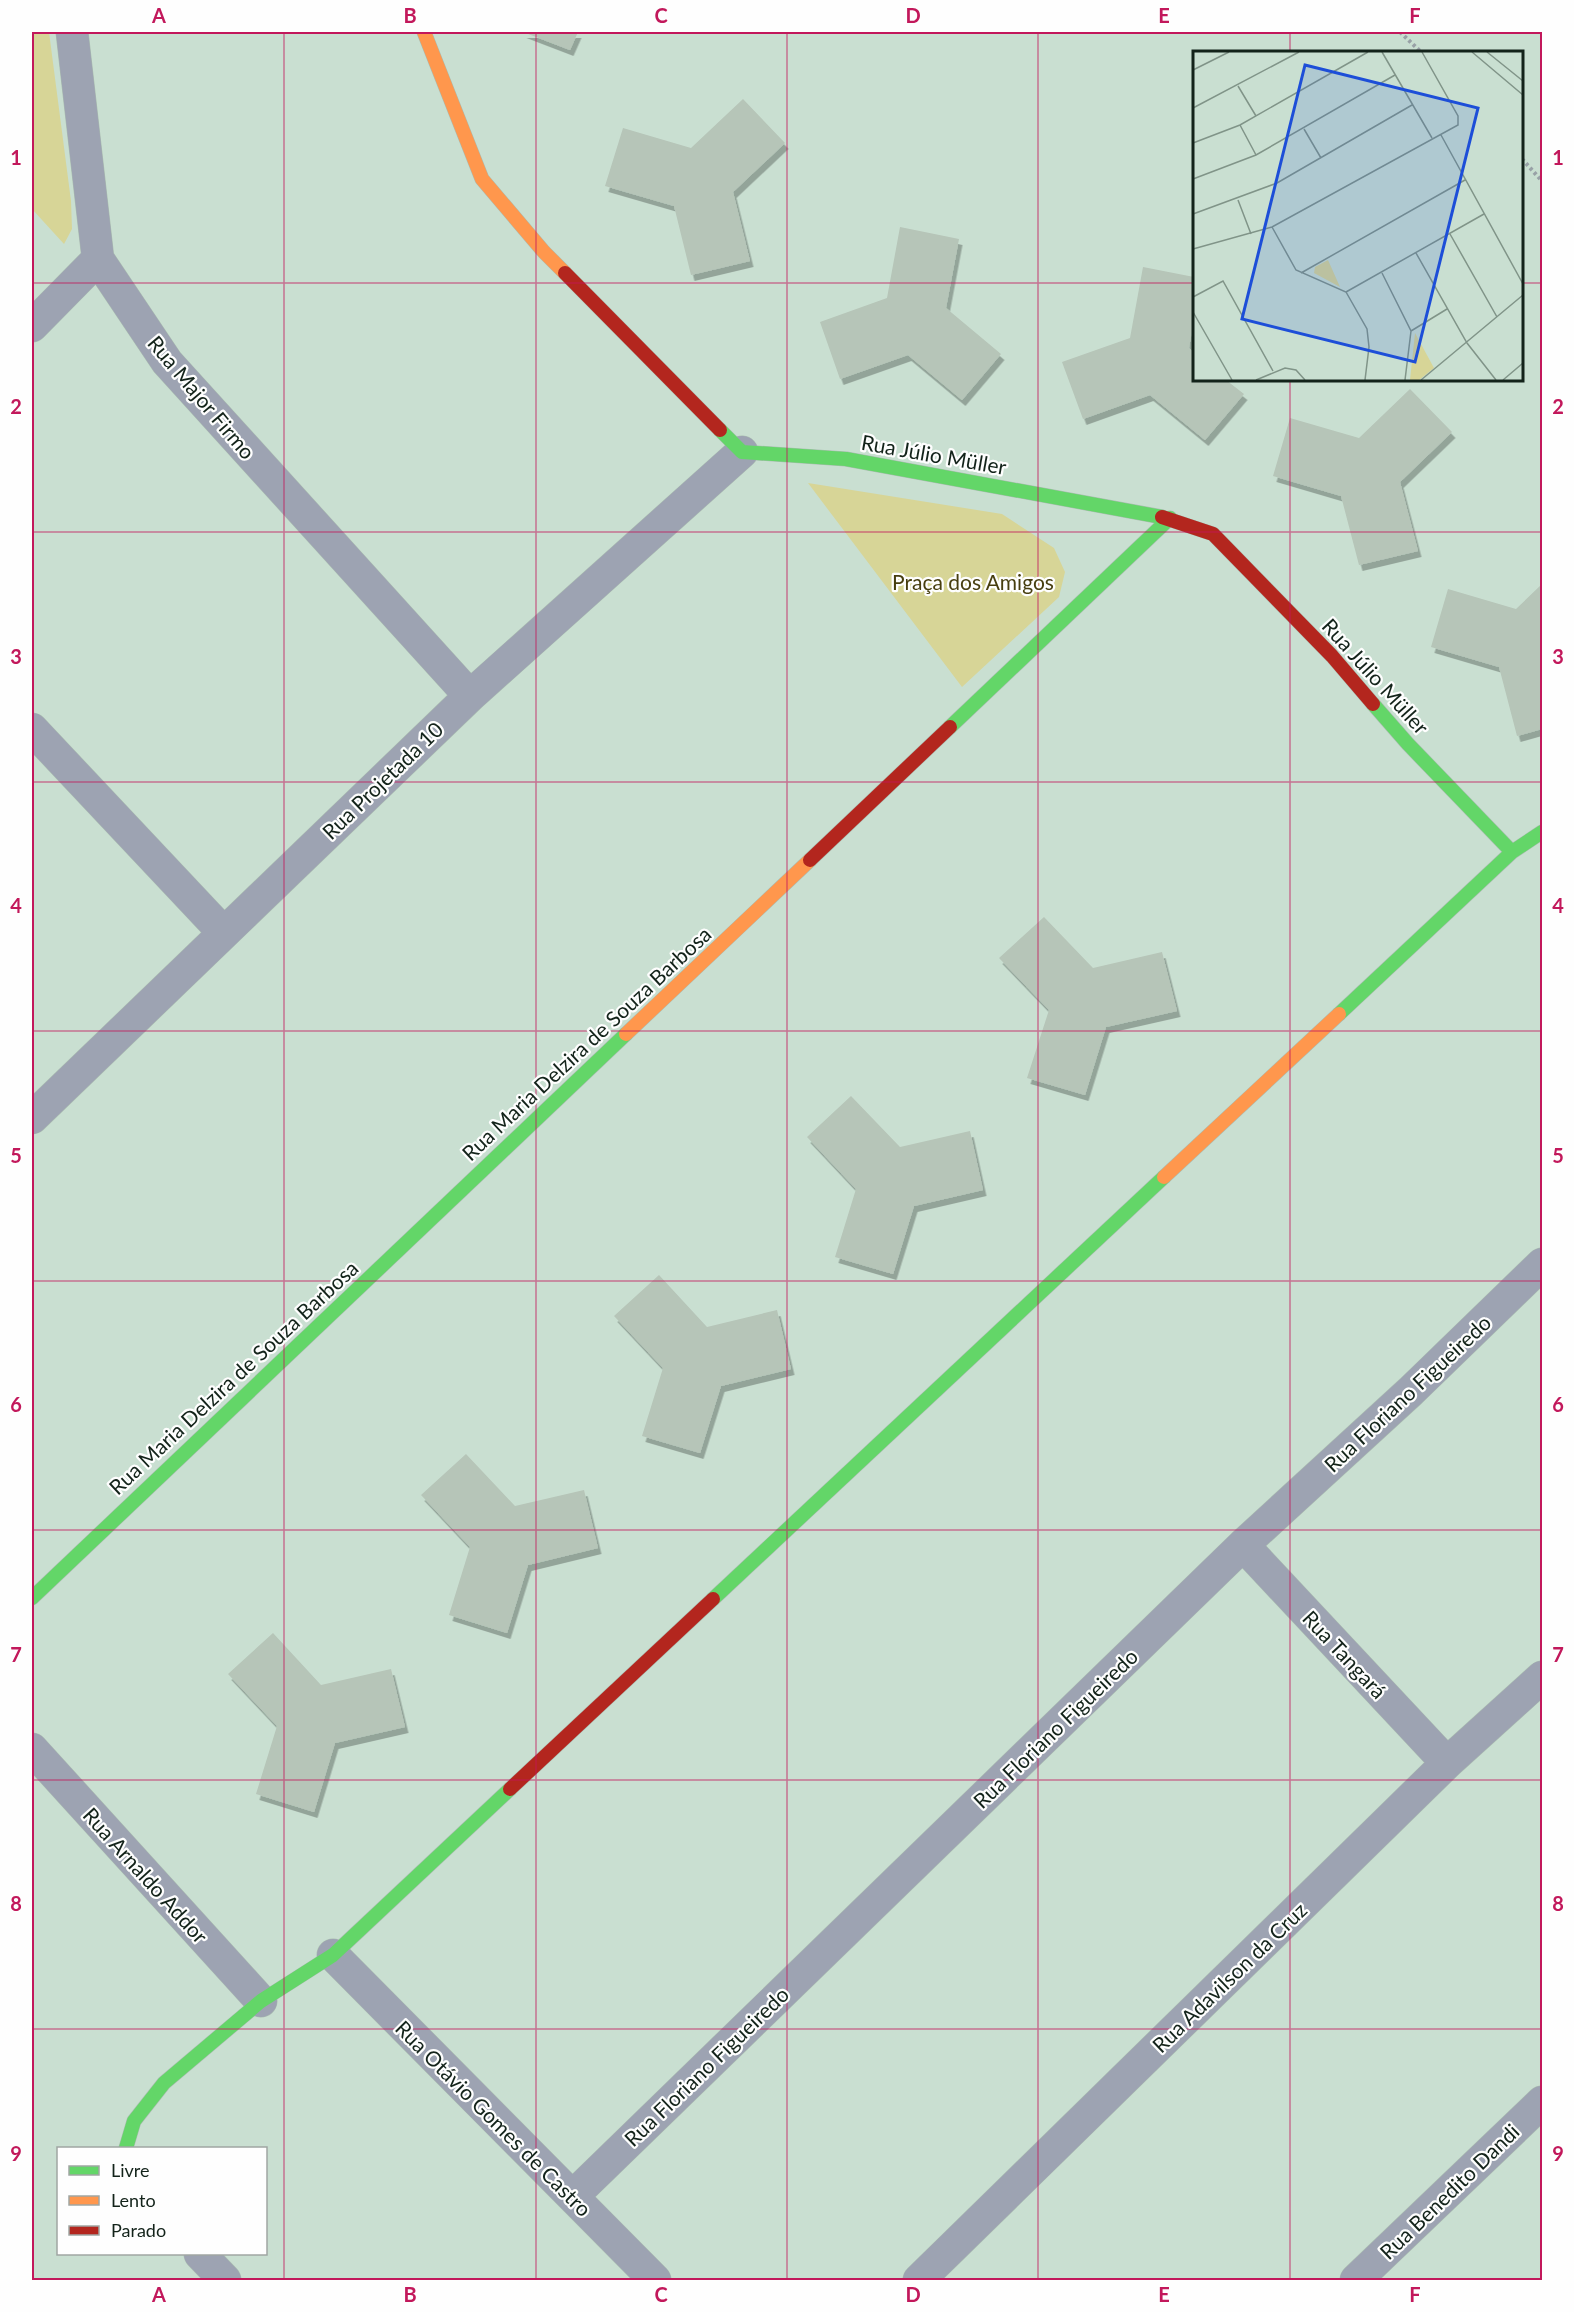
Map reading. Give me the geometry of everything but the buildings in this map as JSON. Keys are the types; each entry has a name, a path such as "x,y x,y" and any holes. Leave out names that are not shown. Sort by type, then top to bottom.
{"street":[{"name":"Rua Major Firmo","path":"72,32 98,259 167,362 470,696"},
{"path":"424,32 482,179 544,252 742,452"},
{"path":"32,326 98,259"},
{"name":"Rua Júlio Müller","path":"742,452 846,459 1170,518 1213,534 1332,656 1408,744 1512,852"},
{"name":"Rua Projetada 10","path":"32,1118 470,696 742,452"},
{"name":"Rua Maria Delzira de Souza Barbosa","path":"32,1598 1170,518"},
{"path":"32,729 224,933"},
{"path":"126,2147 134,2121 164,2083 261,2001 333,1955 1512,852 1542,832"},
{"name":"Rua Floriano Figueiredo","path":"573,2196 1243,1545 1411,1391 1542,1264"},
{"name":"Rua Tangará","path":"1243,1545 1447,1763"},
{"name":"Rua Adavilson da Cruz","path":"919,2280 1447,1763 1542,1677"},
{"name":"Rua Arnaldo Addor","path":"32,1749 261,2001"},
{"name":"Rua Otávio Gomes de Castro","path":"333,1955 655,2280"},
{"name":"Rua Benedito Dandi","path":"1356,2280 1542,2102"},
{"path":"202,2255 225,2280"}],"path":[{"path":"1400,32 1420,51"},
{"path":"1523,161 1542,181"}],"green space":[{"path":"32,32 49,32 71,201 72,229 64,244 32,209"},
{"name":"Praça dos Amigos","path":"808,483 1002,514 1054,548 1065,572 1059,597 962,687"}],"traffic: fast":[{"path":"720,430 742,452 846,459 1162,517"},
{"path":"950,727 1170,518"},
{"path":"1373,704 1408,744 1512,852"},
{"path":"1339,1014 1512,852 1542,832"},
{"path":"32,1598 626,1034"},
{"path":"713,1599 1164,1177"},
{"path":"126,2147 134,2121 164,2083 261,2001 333,1955 510,1789"}],"traffic: slow":[{"path":"424,32 482,179 544,252 565,273"},
{"path":"626,1034 810,860"},
{"path":"1164,1177 1339,1014"}],"traffic: jam":[{"path":"565,273 720,430"},
{"path":"1162,517 1213,534 1332,656 1373,704"},
{"path":"810,860 950,727"},
{"path":"510,1789 713,1599"}]}
